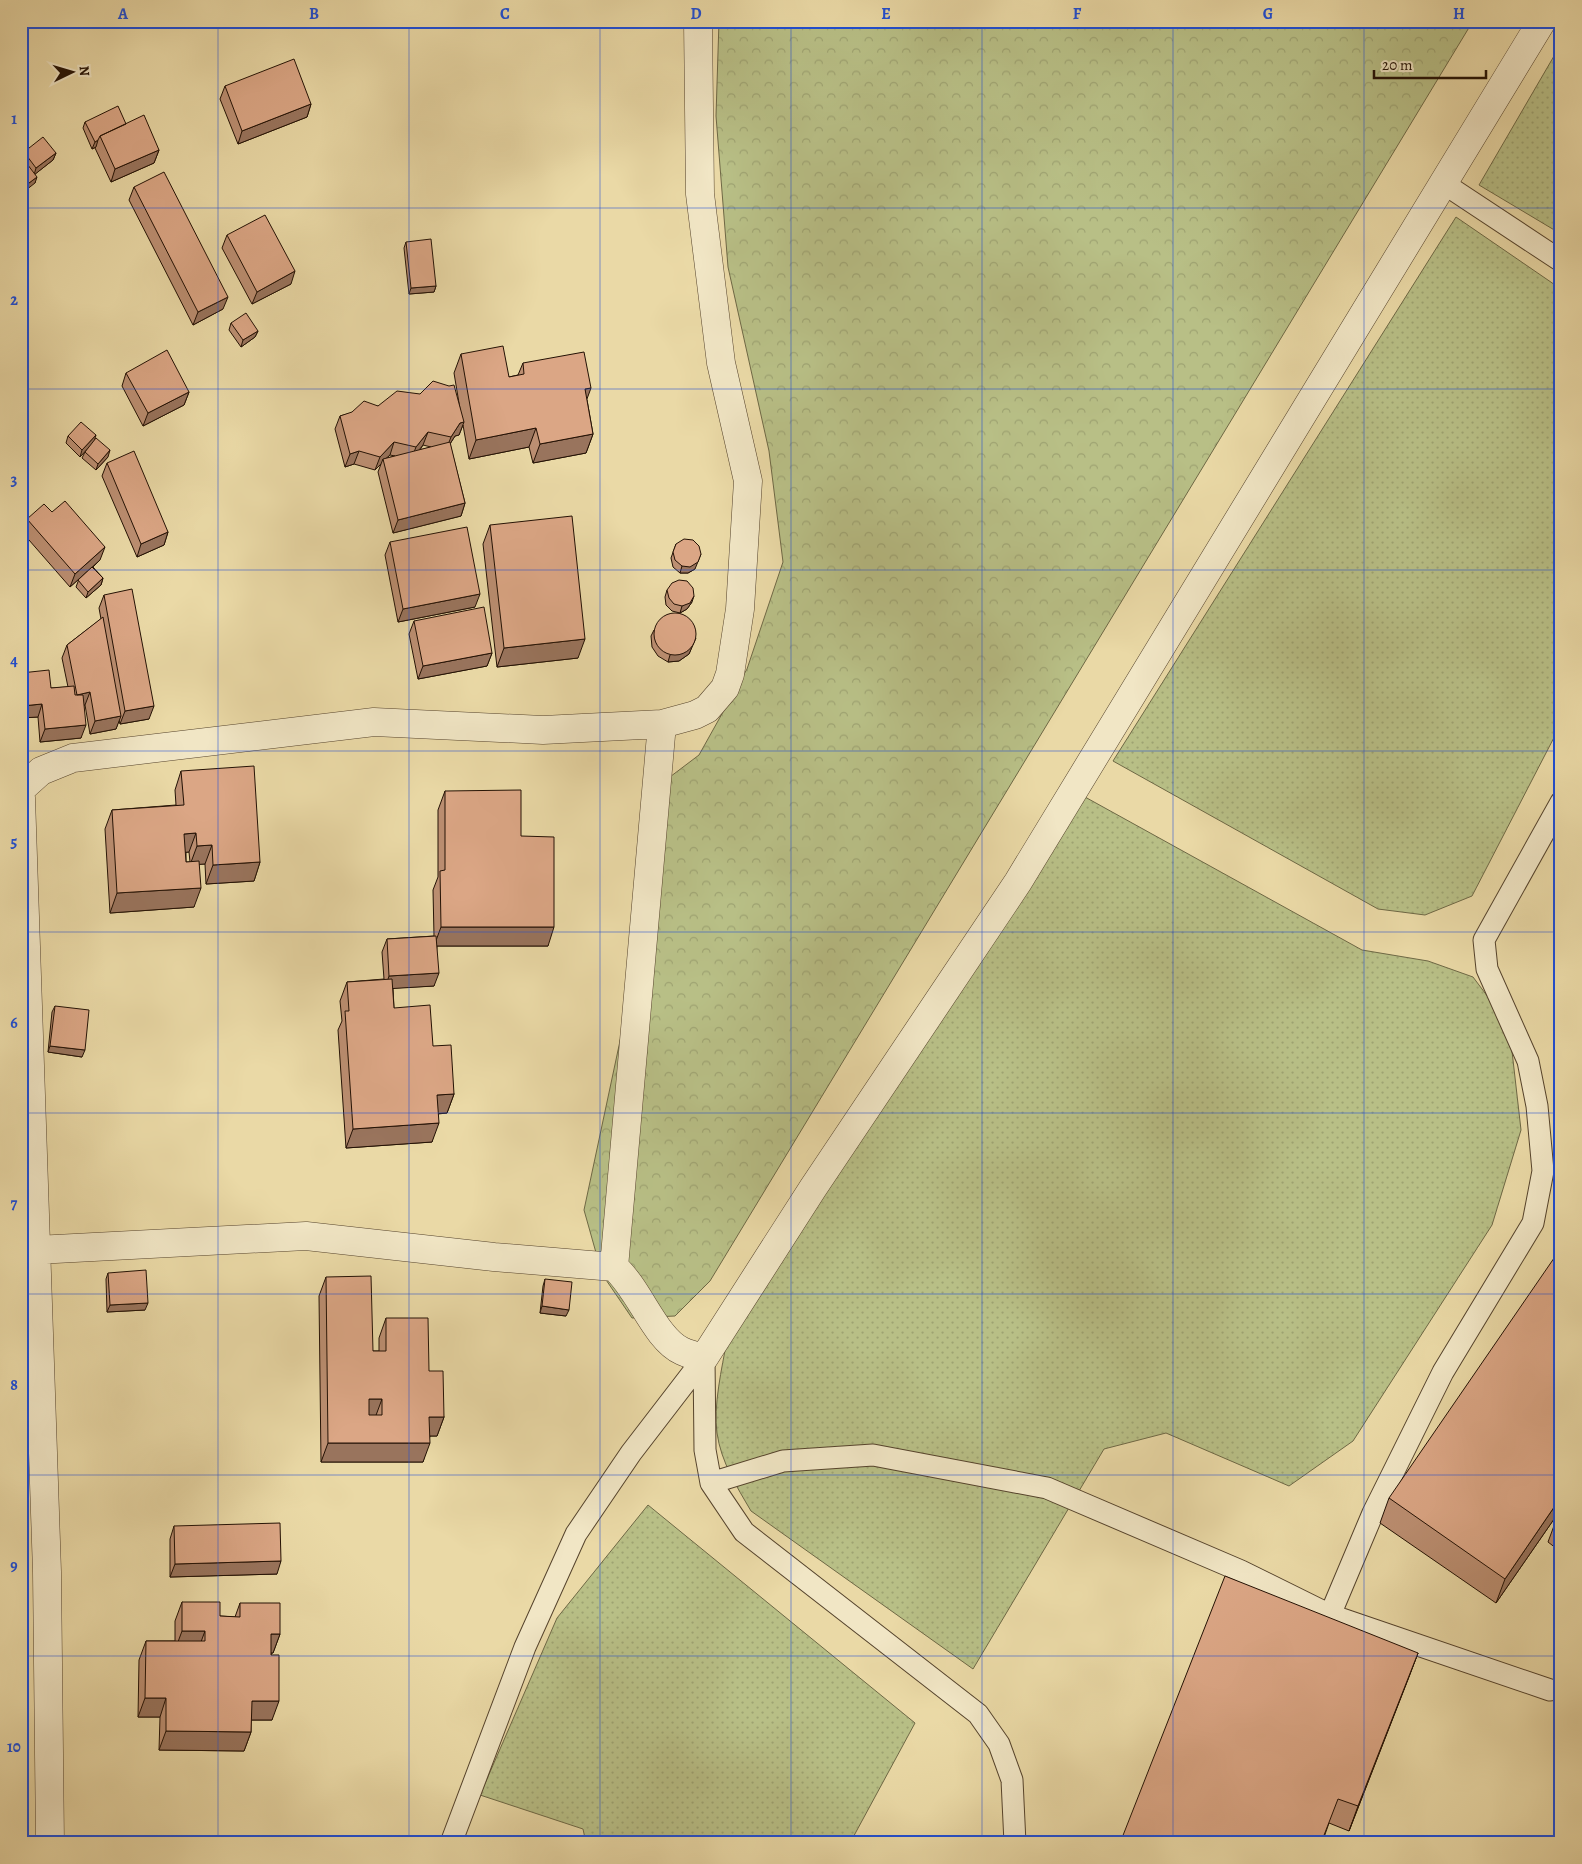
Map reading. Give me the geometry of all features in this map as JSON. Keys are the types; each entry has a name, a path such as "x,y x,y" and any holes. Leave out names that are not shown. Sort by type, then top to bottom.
{"street":[{"path":"21,789 40,771 72,758 374,722 543,730 662,724 695,715 707,709 725,688 730,674 740,609 748,481 721,363 700,194 698,21"},
{"path":"36,1250 306,1236 494,1257 614,1267 634,1288 668,1341 681,1351 704,1358 813,1188 1018,882 1542,21"},
{"path":"614,1267 662,724"},
{"path":"21,798 47,1572 50,1843"}],"lane":[{"path":"1443,183 1561,261"},
{"path":"1330,1615 1373,1513 1443,1372 1533,1223 1543,1172 1537,1106 1528,1061 1487,969 1484,940 1561,802"},
{"path":"704,1358 705,1450 711,1483 744,1532 978,1714 998,1744 1012,1780 1015,1843"},
{"path":"451,1843 525,1647 576,1534 631,1453 704,1358"},
{"path":"711,1483 784,1461 874,1455 1047,1488 1241,1571 1330,1615 1550,1690"}],"green space":[{"path":"719,21 1473,21 710,1281 675,1316 632,1318 602,1274 584,1210 630,994 654,789 699,755 747,669 783,562 769,451 728,267 716,116"},
{"path":"1561,44 1561,234 1479,185"},
{"path":"1456,217 1561,289 1561,724 1472,896 1425,915 1378,909 1113,761"},
{"path":"1085,797 1362,950 1428,961 1473,977 1509,1025 1521,1130 1492,1225 1353,1441 1289,1486 1166,1433 1104,1449 973,1669 751,1511 730,1474 719,1444 716,1411 719,1387 727,1340"},
{"path":"648,1505 915,1723 850,1843 586,1843 583,1829 480,1795 557,1618"}],"building":[{"path":"294,59 311,104 242,131 225,86"},
{"path":"118,106 126,124 100,136 95,142 85,122"},
{"path":"144,115 159,150 115,169 100,136"},
{"path":"43,137 56,153 36,168 24,152"},
{"path":"21,156 37,177 21,189"},
{"path":"164,172 228,297 198,312 134,187"},
{"path":"265,215 295,271 257,292 227,235"},
{"path":"431,239 436,286 411,288 406,242"},
{"path":"246,313 258,331 243,340 231,323"},
{"path":"503,346 509,377 524,374 523,363 584,352 591,388 585,389 593,434 540,444 536,428 476,440 461,354"},
{"path":"167,350 189,392 148,413 126,373"},
{"path":"433,381 449,386 454,385 464,422 460,423 451,437 428,432 416,447 394,442 380,457 359,451 350,454 340,416 352,412 364,401 378,406 397,391 420,394"},
{"path":"81,422 96,435 82,450 68,436"},
{"path":"96,438 110,450 98,464 85,452"},
{"path":"450,442 465,503 398,520 383,459"},
{"path":"134,451 168,532 141,544 107,463"},
{"path":"65,501 105,547 75,574 27,519 44,504 52,512"},
{"path":"572,516 585,639 504,648 490,525"},
{"path":"467,527 480,594 403,609 390,542"},
{"path":"684,539 693,540 699,546 701,554 698,562 690,567 682,566 675,560 673,552 676,544"},
{"path":"92,567 103,578 88,592 78,580"},
{"path":"679,580 687,581 693,588 694,596 690,603 682,606 674,604 669,598 667,590 672,583"},
{"path":"132,589 154,706 125,711 104,595"},
{"path":"484,607 492,653 423,666 414,621"},
{"path":"671,613 679,613 690,619 696,634 690,649 679,655 671,655 660,649 654,638 654,630 660,619"},
{"path":"103,617 121,716 95,721 90,692 77,695 67,645"},
{"path":"49,670 51,688 74,686 75,695 83,695 86,725 45,729 42,704 22,706 21,673"},
{"path":"254,766 260,862 213,865 212,845 197,846 196,833 184,834 186,862 199,861 201,888 117,893 112,810 184,805 181,771"},
{"path":"521,790 521,836 554,837 554,927 441,927 440,871 445,870 445,791"},
{"path":"436,936 439,973 389,976 387,939"},
{"path":"392,979 394,1008 430,1005 433,1046 451,1045 454,1094 437,1095 439,1123 353,1129 345,1011 349,1011 347,982"},
{"path":"55,1006 89,1010 85,1050 50,1046"},
{"path":"1561,1248 1561,1497 1505,1579 1389,1498"},
{"path":"146,1270 148,1303 110,1305 108,1273"},
{"path":"371,1276 373,1351 386,1351 386,1318 428,1318 429,1371 443,1371 444,1417 429,1417 430,1443 328,1443 326,1277","holes":["369,1399 382,1399 382,1415 369,1415"]},
{"path":"545,1279 572,1282 569,1310 542,1306"},
{"path":"1561,1515 1561,1527 1555,1523"},
{"path":"280,1523 281,1561 175,1564 174,1526"},
{"path":"1225,1576 1418,1653 1358,1806 1338,1799 1321,1843 1120,1843"},
{"path":"182,1602 220,1602 220,1616 240,1617 240,1603 280,1603 280,1634 271,1634 271,1655 279,1655 279,1701 252,1701 251,1732 166,1731 166,1698 145,1698 146,1641 205,1641 205,1631 182,1631"}]}
